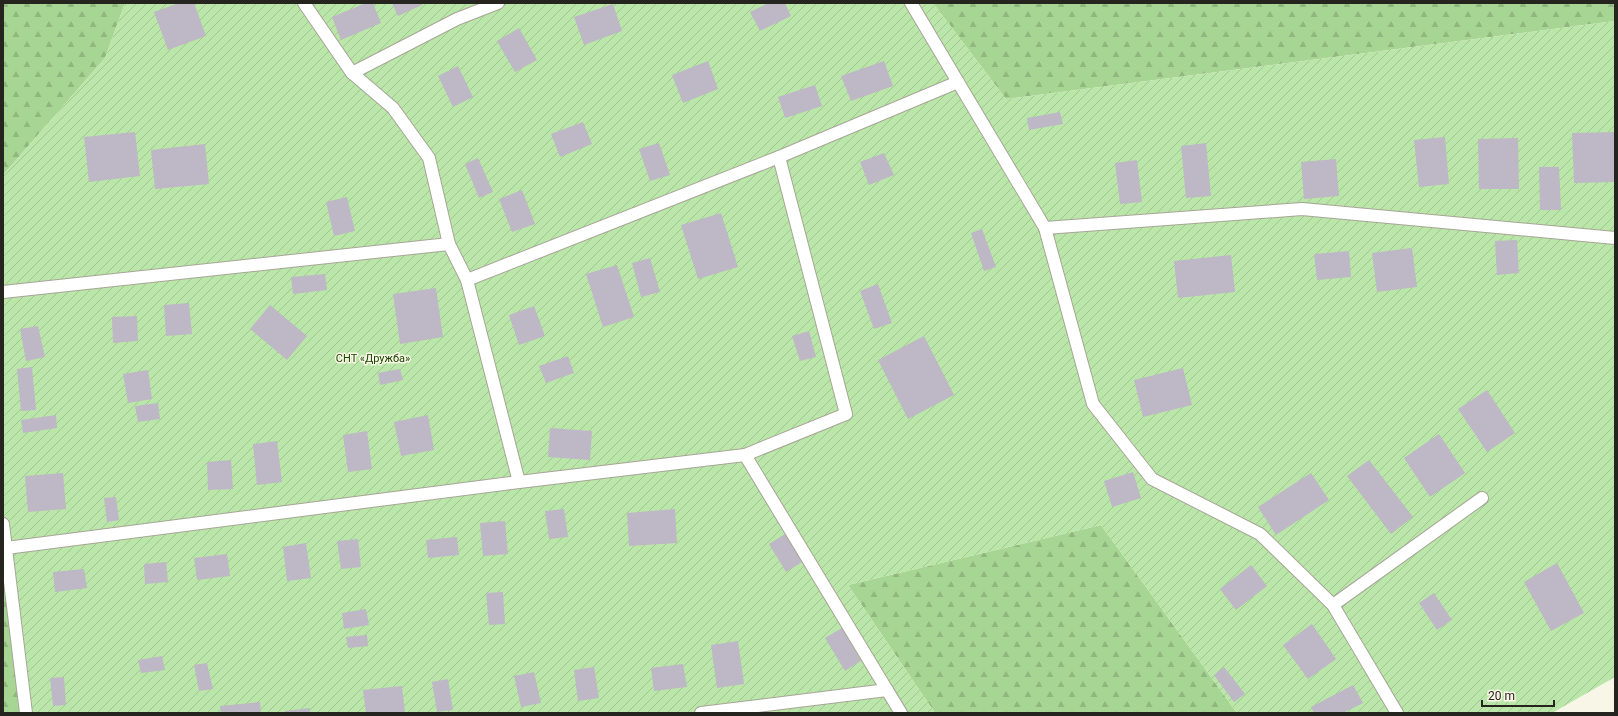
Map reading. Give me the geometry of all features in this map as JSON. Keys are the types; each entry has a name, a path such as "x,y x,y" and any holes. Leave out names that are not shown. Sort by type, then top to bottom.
{"lane":[{"path":"304,3 352,73 393,108 429,158 449,244 467,280 519,482"},
{"path":"352,73 457,19 498,3"},
{"path":"911,3 1045,228 1093,404 1152,478 1260,534 1333,605 1397,713"},
{"path":"467,280 779,157 958,82"},
{"path":"6,548 519,482 745,455 846,414 779,157"},
{"path":"1045,228 1302,209 1615,238"},
{"path":"3,292 449,244"},
{"path":"745,455 901,713"},
{"path":"1333,605 1482,498"},
{"path":"3,524 26,713"},
{"path":"701,713 887,690"}],"green space":[{"path":"3,3 125,3 105,58 3,175"},
{"name":"СНТ «Дружба»","path":"125,3 933,3 1006,99 1615,21 1615,677 1552,713 1237,713 1101,525 848,585 935,713 23,713 3,557 3,175 105,58"},
{"path":"933,3 1615,3 1615,21 1006,99"},
{"path":"1101,525 1237,713 935,713 848,585"},
{"path":"3,557 23,713 3,713"}],"building":[{"path":"179,3 194,3 206,36 168,50 154,12"},
{"path":"366,3 373,3 381,23 341,40 332,17"},
{"path":"392,3 421,3 422,5 398,16"},
{"path":"769,3 785,3 791,16 760,31 750,12"},
{"path":"613,4 622,31 584,45 574,17"},
{"path":"519,28 537,60 515,72 497,41"},
{"path":"708,61 718,89 683,103 672,75"},
{"path":"884,61 893,86 851,101 841,76"},
{"path":"458,66 473,97 453,107 438,76"},
{"path":"815,85 822,106 785,118 778,97"},
{"path":"1060,112 1063,124 1029,130 1027,118"},
{"path":"583,122 592,144 560,157 551,134"},
{"path":"135,132 140,176 89,182 84,137"},
{"path":"1615,132 1615,182 1574,183 1572,133"},
{"path":"1445,137 1449,184 1419,187 1414,140"},
{"path":"1518,138 1519,189 1479,189 1478,139"},
{"path":"659,143 670,175 650,181 639,149"},
{"path":"1206,143 1211,196 1186,198 1181,146"},
{"path":"205,144 209,184 155,189 151,150"},
{"path":"884,153 894,175 869,185 860,162"},
{"path":"478,158 493,192 479,198 465,164"},
{"path":"1336,159 1339,196 1304,199 1301,162"},
{"path":"1137,160 1142,202 1120,204 1115,163"},
{"path":"1539,167 1559,167 1561,210 1540,210"},
{"path":"522,190 535,224 512,232 499,199"},
{"path":"347,197 355,231 334,236 326,202"},
{"path":"721,213 738,267 698,279 681,225"},
{"path":"982,229 996,267 984,271 971,233"},
{"path":"1517,240 1519,273 1497,275 1495,241"},
{"path":"1412,248 1417,287 1377,292 1372,253"},
{"path":"1349,251 1351,277 1317,280 1314,254"},
{"path":"1231,255 1235,292 1178,298 1174,261"},
{"path":"650,258 660,292 641,297 632,263"},
{"path":"617,265 634,317 603,327 586,274"},
{"path":"325,274 327,290 293,294 291,277"},
{"path":"878,284 892,323 874,329 860,291"},
{"path":"436,288 443,337 400,344 393,294"},
{"path":"189,303 192,334 166,336 164,305"},
{"path":"270,305 307,336 287,360 250,329"},
{"path":"534,306 545,336 519,345 509,315"},
{"path":"137,316 138,341 113,343 112,317"},
{"path":"38,326 45,357 26,361 20,329"},
{"path":"809,331 816,357 800,361 792,336"},
{"path":"924,336 954,395 908,419 878,360"},
{"path":"568,356 574,373 546,383 539,366"},
{"path":"32,367 36,410 21,411 17,369"},
{"path":"1183,368 1192,405 1143,417 1134,380"},
{"path":"400,369 403,380 380,385 378,373"},
{"path":"148,370 152,399 128,403 123,374"},
{"path":"1487,390 1515,433 1487,452 1458,409"},
{"path":"158,403 160,419 138,422 135,406"},
{"path":"56,415 57,428 23,433 21,420"},
{"path":"428,415 434,450 401,456 394,422"},
{"path":"550,428 592,431 590,460 548,457"},
{"path":"367,431 372,469 348,472 343,435"},
{"path":"1439,434 1465,473 1430,497 1404,458"},
{"path":"277,441 282,482 257,485 253,444"},
{"path":"231,460 233,489 208,490 207,462"},
{"path":"1369,460 1413,517 1391,534 1347,476"},
{"path":"1133,472 1141,498 1112,507 1104,481"},
{"path":"63,473 66,509 28,512 25,476"},
{"path":"1311,473 1329,500 1276,535 1258,507"},
{"path":"116,497 119,520 107,522 104,498"},
{"path":"564,509 568,537 549,539 545,511"},
{"path":"675,509 677,543 629,546 627,513"},
{"path":"505,521 508,554 483,556 480,523"},
{"path":"785,534 802,562 786,572 769,544"},
{"path":"457,537 459,555 428,558 426,540"},
{"path":"358,539 361,567 341,569 337,541"},
{"path":"306,543 311,578 287,581 283,547"},
{"path":"227,554 230,576 197,580 194,558"},
{"path":"166,562 168,582 145,584 144,564"},
{"path":"1557,563 1584,613 1551,631 1524,582"},
{"path":"1251,565 1267,586 1236,610 1220,589"},
{"path":"84,569 87,588 55,592 53,572"},
{"path":"503,592 505,624 489,625 486,593"},
{"path":"1434,593 1452,620 1437,630 1419,603"},
{"path":"366,609 369,625 344,629 342,613"},
{"path":"1312,624 1336,659 1308,679 1283,645"},
{"path":"842,628 861,661 845,671 825,638"},
{"path":"367,635 368,646 348,648 346,637"},
{"path":"738,641 744,684 717,688 711,645"},
{"path":"162,656 165,670 141,673 138,660"},
{"path":"207,663 213,689 199,691 194,665"},
{"path":"683,664 687,687 654,691 651,668"},
{"path":"594,667 599,698 578,701 574,670"},
{"path":"1224,667 1245,694 1234,702 1214,675"},
{"path":"534,672 541,703 521,707 514,676"},
{"path":"64,677 66,705 53,706 50,678"},
{"path":"448,679 453,710 437,712 432,682"},
{"path":"1353,685 1363,703 1343,713 1314,713 1311,707"},
{"path":"402,686 405,713 366,713 363,690"},
{"path":"260,702 261,713 221,713 220,706"},
{"path":"310,708 310,713 285,713 285,711"}]}
